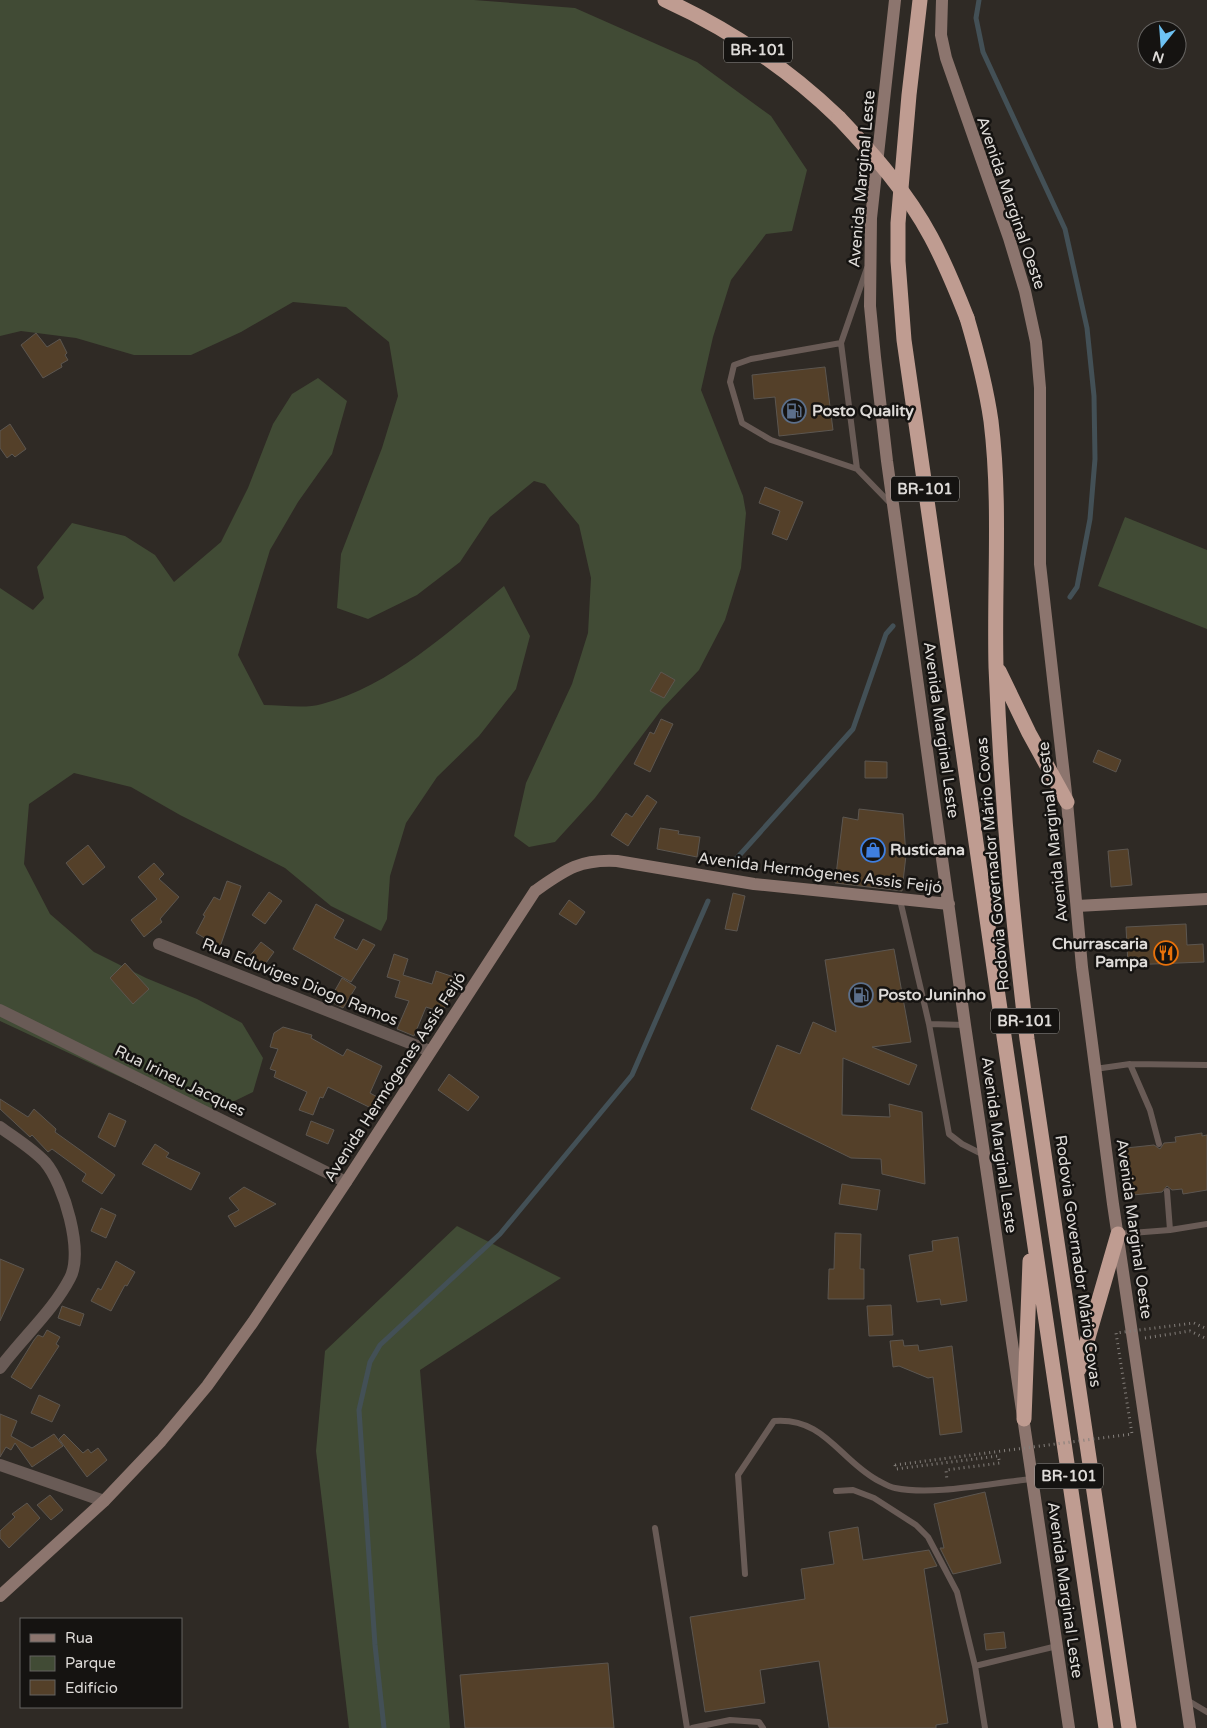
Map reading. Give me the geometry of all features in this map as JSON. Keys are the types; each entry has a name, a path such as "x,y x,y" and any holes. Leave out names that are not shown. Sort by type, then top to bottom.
{"highway":[{"name":"Rodovia Governador Mário Covas","path":"666,0 719,26 773,60 809,89 839,118 885,170 907,198 931,236 952,280 967,318 986,388 993,441 996,498 996,665 1001,758 1017,952 1129,1728"},
{"name":"Rodovia Governador Mário Covas","path":"920,0 908,95 898,223 898,260 904,340 1106,1728"},
{"path":"996,665 1029,733 1067,802"},
{"path":"1024,1419 1032,1224"},
{"path":"1077,1375 1118,1234"}],"main road":[{"name":"Avenida Marginal Leste","path":"895,0 871,218 870,306 874,348 893,507 965,1025 1069,1728"},
{"name":"Avenida Marginal Oeste","path":"942,0 942,35 946,58 1009,238 1025,291 1036,342 1040,388 1040,564 1067,802 1083,976 1133,1340 1190,1728"},
{"name":"Avenida Hermógenes Assis Feijó","path":"0,1596 104,1502 161,1441 207,1386 253,1322 346,1182 535,891 573,865 595,860 616,861 754,884 949,904"},
{"path":"1077,906 1207,899"}],"street":[{"name":"Rua Eduviges Diogo Ramos","path":"158,944 430,1051"},
{"name":"Rua Irineu Jacques","path":"0,1010 346,1182"},
{"path":"0,1128 46,1163 65,1203 73,1237 75,1258 71,1276 62,1291 5,1352 0,1368"},
{"path":"0,1465 104,1502"}],"lane":[{"path":"857,469 841,343 870,259"},
{"path":"841,343 751,359 734,365 730,382 742,423 772,440 857,469 893,507"},
{"path":"900,900 929,1024 950,1134 962,1144 984,1155"},
{"path":"929,1024 965,1025"},
{"path":"1130,1064 1150,1110 1158,1144"},
{"path":"1095,1068 1130,1064 1207,1065"},
{"path":"1167,1191 1170,1230"},
{"path":"1118,1234 1170,1230 1207,1224"},
{"path":"745,1574 738,1475 774,1421 791,1420 821,1432 866,1474 893,1488 928,1491 1032,1479"},
{"path":"836,1492 853,1490 874,1498 916,1525 928,1537 957,1592 974,1666 985,1728"},
{"path":"655,1528 687,1728"},
{"path":"974,1666 1057,1646"},
{"path":"1186,1699 1207,1712"},
{"path":"692,1728 730,1720 759,1722 763,1728"}],"path":[{"path":"948,1488 946,1470 1000,1463 998,1456 896,1469 895,1465 1132,1434 1116,1333 1194,1323 1207,1329"},
{"path":"1133,1340 1190,1331 1207,1339"}],"green space":[{"path":"0,0 474,0 575,8 697,62 771,116 807,170 792,231 766,234 731,280 713,337 701,390 743,496 746,513 741,568 725,620 699,670 662,709 595,798 555,842 529,847 514,836 526,783 572,684 588,633 591,578 579,525 545,484 534,481 490,517 460,562 417,595 368,619 337,608 341,554 382,448 398,396 389,342 346,307 293,302 241,332 191,355 134,355 76,338 21,331 0,336"},
{"path":"318,378 347,401 332,454 298,502 270,550 238,655 264,705 301,707 322,704 347,696 371,685 395,671 441,638 504,586 530,636 516,689 479,736 437,777 406,823 390,876 387,919 381,931 331,906 285,868 180,815 131,787 74,773 29,804 24,864 50,914 94,952 146,978 197,999 242,1023 263,1058 253,1092 210,1113 161,1096 0,1021 0,588 33,610 44,598 37,567 72,523 125,536 155,555 174,582 221,542 248,488 273,424 292,394"},
{"path":"1125,517 1207,550 1207,629 1098,586"},
{"path":"457,1226 561,1278 420,1370 450,1728 349,1728 316,1451 325,1351"}],"building":[{"path":"36,333 47,347 60,339 67,353 65,355 68,360 61,364 62,367 43,378 21,345"},
{"path":"825,367 833,430 779,436 775,397 754,399 752,375"},
{"path":"10,424 26,449 15,457 12,454 7,458 0,448 0,431"},
{"path":"765,487 803,502 787,540 772,534 780,511 759,503"},
{"path":"661,672 675,680 664,698 650,691"},
{"path":"661,719 673,724 650,772 634,764 650,732 654,734"},
{"path":"1098,750 1121,760 1116,772 1093,762"},
{"path":"865,761 887,762 887,778 865,778"},
{"path":"647,795 657,802 628,846 611,835 626,813 632,817"},
{"name":"Rusticana","path":"859,809 903,814 906,855 902,891 835,883 843,817 858,820"},
{"path":"660,828 679,831 678,834 700,837 697,857 657,849"},
{"path":"88,845 105,867 83,885 66,863"},
{"path":"1128,849 1132,885 1111,887 1108,851"},
{"path":"154,863 164,874 159,879 179,897 160,919 162,922 144,937 131,920 157,899 138,877"},
{"path":"227,881 241,886 220,947 196,933 205,916 203,915 214,897 220,900"},
{"path":"269,892 282,901 265,924 252,915"},
{"path":"733,893 745,896 737,931 725,929"},
{"path":"569,900 585,912 576,925 559,914"},
{"path":"316,904 344,920 334,938 357,950 363,939 375,945 351,982 293,949"},
{"name":"Churrascaria Pampa","path":"1186,924 1187,945 1203,944 1204,962 1128,965 1126,927"},
{"path":"261,942 274,952 263,967 249,957"},
{"path":"894,949 911,1042 872,1047 917,1065 909,1085 843,1058 842,1115 890,1117 889,1104 922,1112 925,1184 882,1174 881,1159 851,1158 751,1109 777,1045 800,1054 813,1022 836,1032 825,960"},
{"path":"394,954 408,959 403,975 432,984 436,971 454,977 453,980 461,982 442,1012 426,1007 414,1036 397,1029 409,1001 395,997 400,981 387,977"},
{"path":"125,963 149,989 133,1004 110,978"},
{"path":"342,978 356,987 343,1008 329,1001"},
{"path":"283,1027 312,1035 311,1038 343,1056 347,1049 382,1066 370,1093 381,1099 375,1110 328,1087 323,1098 320,1097 313,1115 299,1110 307,1092 274,1077 276,1071 270,1069 278,1049 270,1047 274,1033"},
{"path":"449,1074 479,1097 468,1111 438,1090"},
{"path":"0,1099 28,1117 34,1109 56,1129 55,1132 115,1175 102,1194 82,1181 86,1174 52,1149 48,1152 32,1135 30,1137 0,1109"},
{"path":"109,1113 126,1121 115,1147 98,1137"},
{"path":"311,1121 334,1130 328,1144 306,1135"},
{"path":"1202,1133 1202,1136 1207,1135 1207,1190 1183,1194 1182,1189 1172,1190 1167,1186 1162,1192 1133,1195 1126,1148 1154,1145 1160,1149 1164,1143 1176,1142 1175,1137"},
{"path":"155,1144 169,1153 166,1157 200,1173 191,1190 142,1164"},
{"path":"842,1184 880,1190 877,1210 839,1204"},
{"path":"244,1187 276,1204 235,1227 228,1216 239,1210 229,1198"},
{"path":"101,1208 116,1215 106,1238 91,1231"},
{"path":"835,1233 861,1234 860,1269 864,1269 864,1299 828,1299 829,1269 834,1269"},
{"path":"958,1237 967,1301 941,1305 940,1299 917,1302 909,1255 933,1251 932,1241"},
{"path":"0,1259 24,1269 0,1321"},
{"path":"116,1261 135,1272 127,1286 125,1285 111,1311 91,1301 98,1288 101,1290"},
{"path":"891,1305 893,1335 869,1336 867,1306"},
{"path":"62,1306 84,1314 80,1326 58,1318"},
{"path":"47,1330 60,1337 56,1344 59,1346 31,1389 11,1377 34,1340 38,1335 43,1337"},
{"path":"903,1340 904,1346 918,1345 919,1351 952,1346 962,1432 940,1435 933,1377 928,1378 899,1366 893,1367 890,1341"},
{"path":"39,1395 60,1405 52,1422 31,1413"},
{"path":"0,1414 17,1421 11,1436 32,1448 54,1434 63,1446 32,1467 15,1443 11,1450 6,1447 0,1457"},
{"path":"64,1434 83,1453 88,1449 91,1453 98,1448 107,1460 87,1477 59,1439"},
{"path":"985,1492 1001,1563 953,1574 940,1548 944,1548 934,1504"},
{"path":"50,1495 63,1510 51,1520 37,1505"},
{"path":"27,1503 40,1518 9,1548 0,1538 0,1531 15,1517 12,1514"},
{"path":"858,1527 863,1560 929,1550 937,1566 924,1569 948,1723 936,1725 936,1728 829,1728 819,1661 760,1670 765,1703 705,1712 690,1617 805,1599 801,1569 834,1564 829,1532"},
{"path":"1004,1632 1006,1648 986,1650 984,1634"},
{"path":"608,1663 614,1728 465,1728 460,1675"}],"waterway":[{"path":"979,0 976,18 983,52 1065,229 1087,328 1094,396 1095,459 1090,519 1077,587 1070,597"},
{"path":"736,859 853,729 886,634 893,626"},
{"path":"384,1728 375,1645 359,1410 370,1362 380,1345 500,1234 632,1075 708,901"}],"place":[{"name":"Posto Quality","path":"794,411"},
{"name":"Rusticana","path":"873,850"},
{"name":"Churrascaria Pampa","path":"1166,953"},
{"name":"Posto Juninho","path":"861,995"}]}
